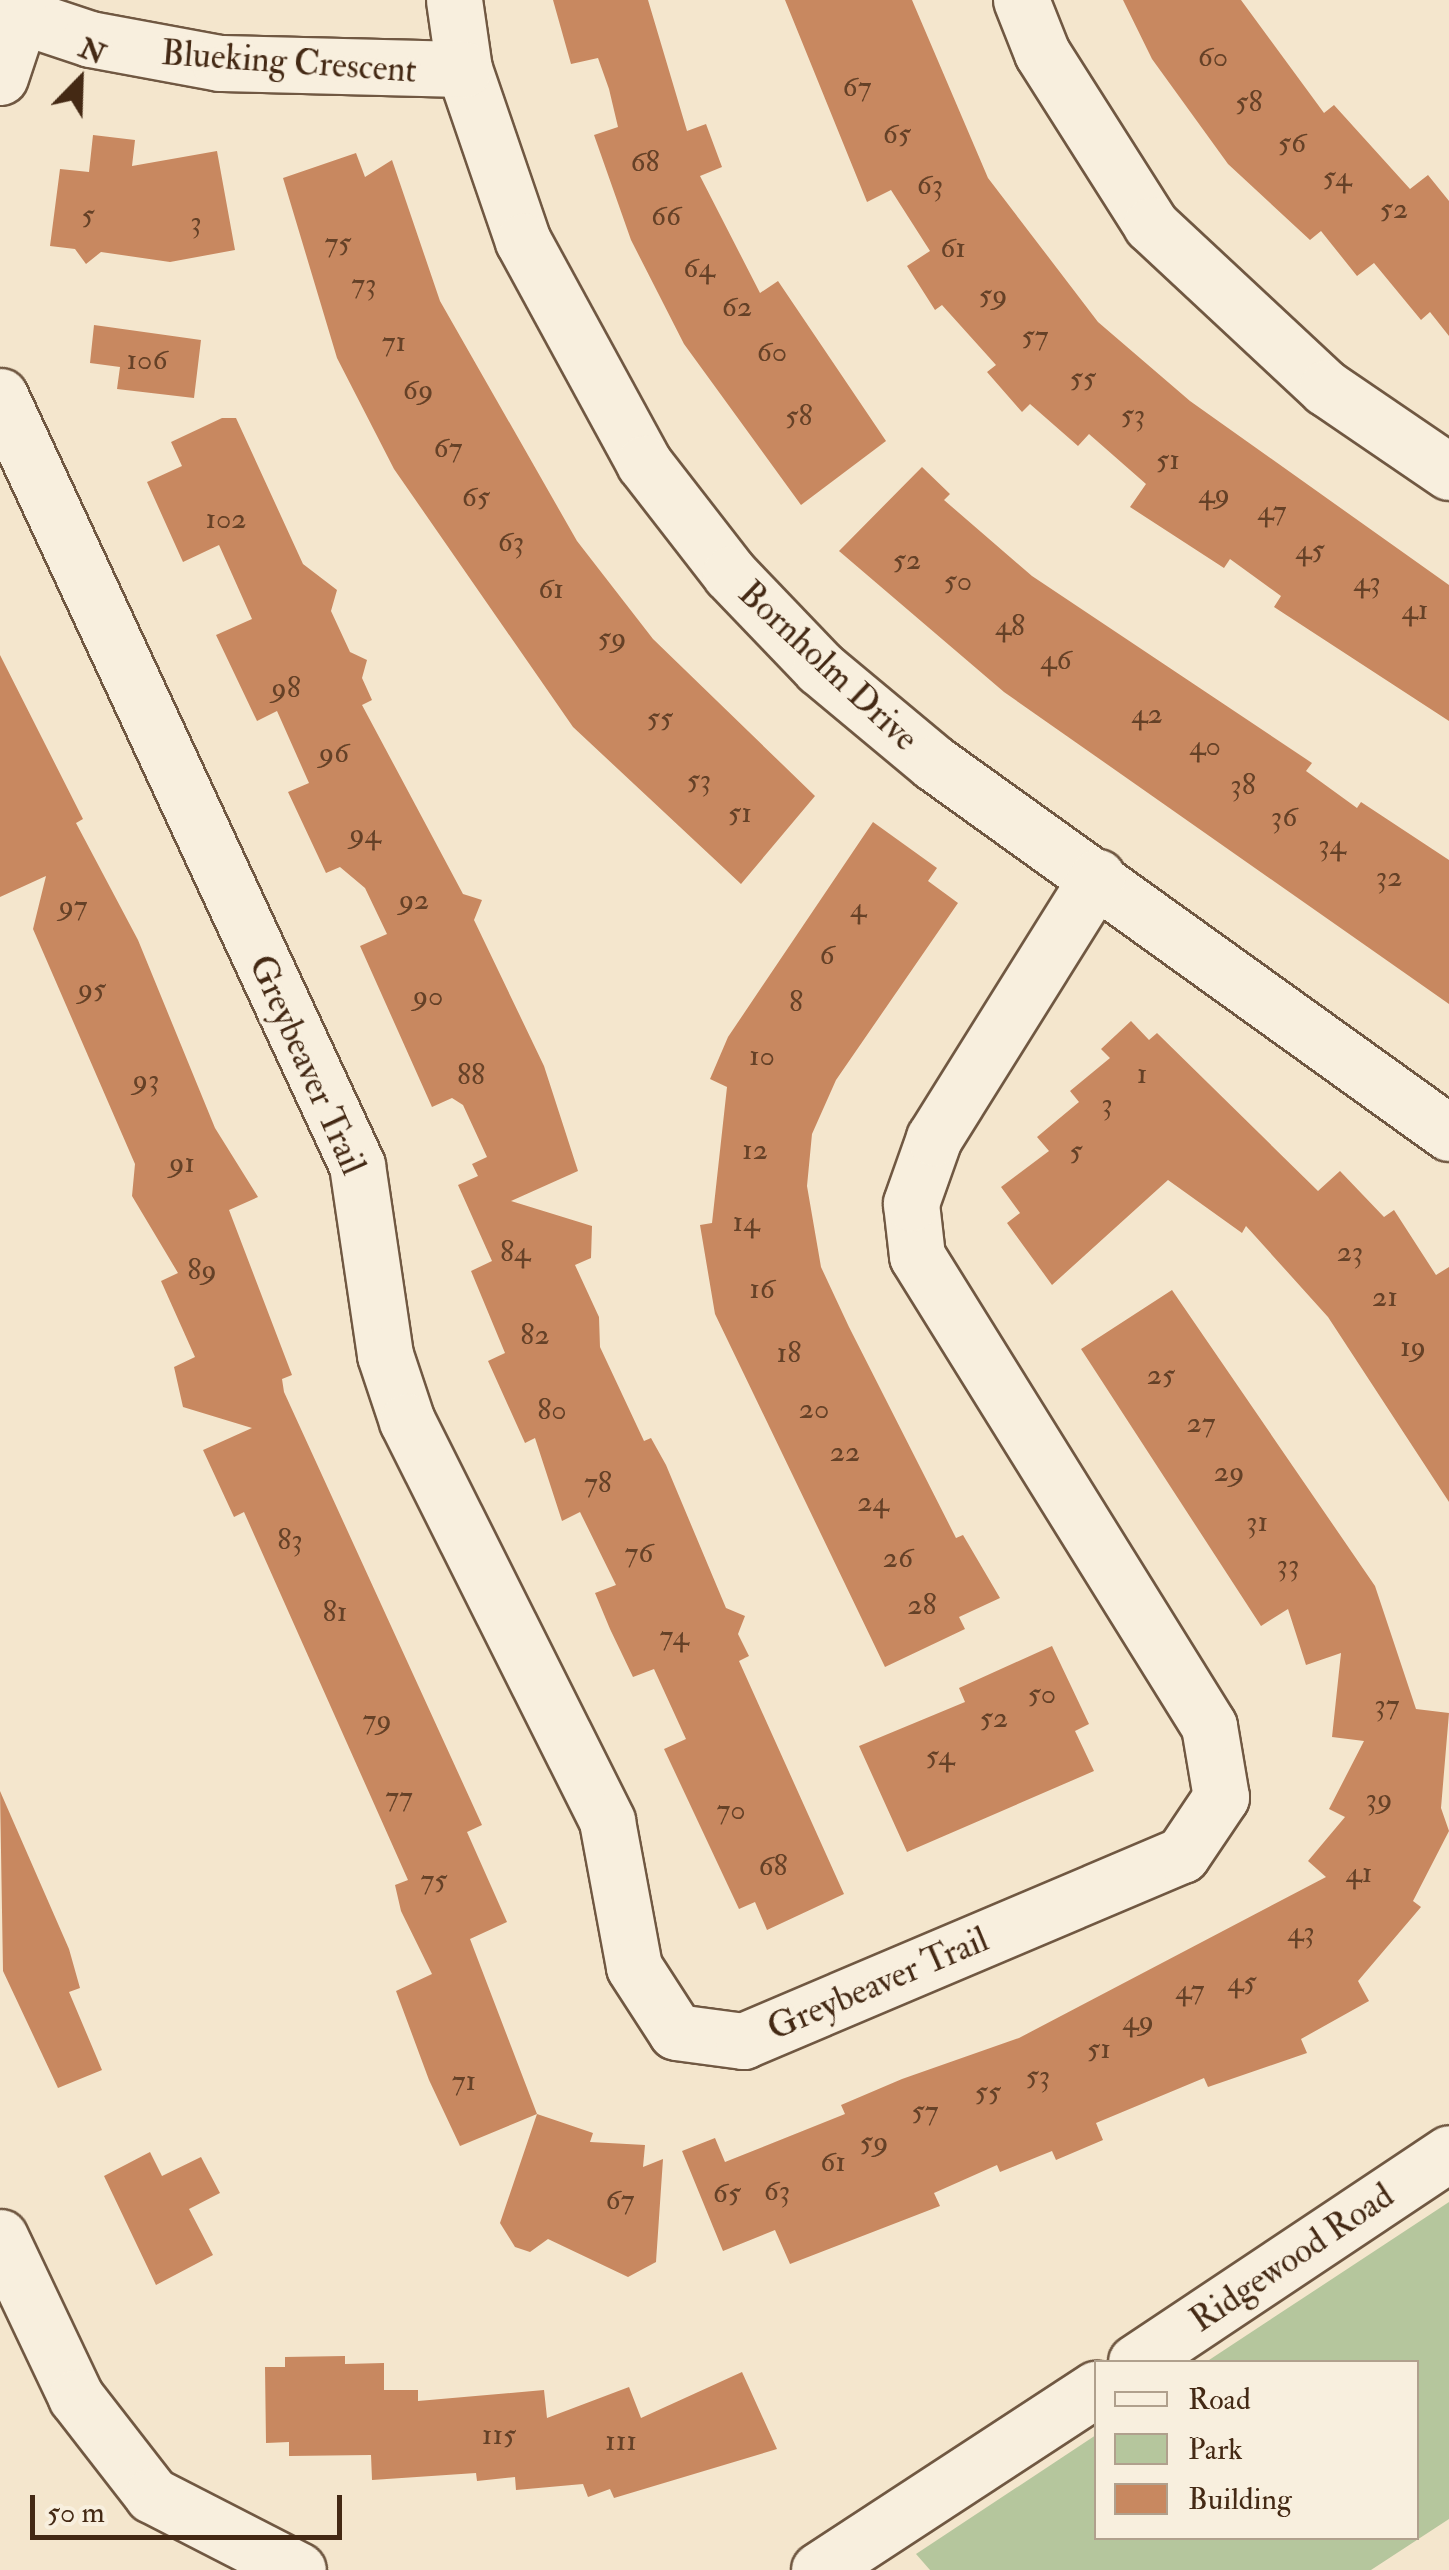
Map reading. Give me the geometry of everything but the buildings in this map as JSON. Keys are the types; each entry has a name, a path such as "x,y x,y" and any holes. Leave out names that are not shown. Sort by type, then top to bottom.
{"street":[{"name":"Bornholm Drive","path":"454,0 464,69 524,241 582,361 644,463 730,574 820,668 934,763 1449,1133"},
{"path":"1021,0 1042,53 1152,225 1326,388 1449,472"},
{"name":"Blueking Crescent","path":"10,13 220,63 464,69"},
{"path":"0,77 10,13"},
{"name":"Greybeaver Trail","path":"0,396 356,1165 385,1356 408,1422 607,1821 634,1967 676,2032 743,2041 1182,1855 1221,1797 1209,1726 916,1256 911,1203 934,1138 1097,877"},
{"name":"Ridgewood Road","path":"1139,2360 1449,2153"},
{"path":"0,2237 76,2398 152,2495 298,2570"},
{"path":"818,2570 1094,2390"}],"green space":[{"path":"1449,2202 1449,2519 1419,2539 1419,2360 1209,2360"},
{"path":"1094,2436 1094,2540 1417,2540 1371,2570 930,2570 916,2554"}]}
